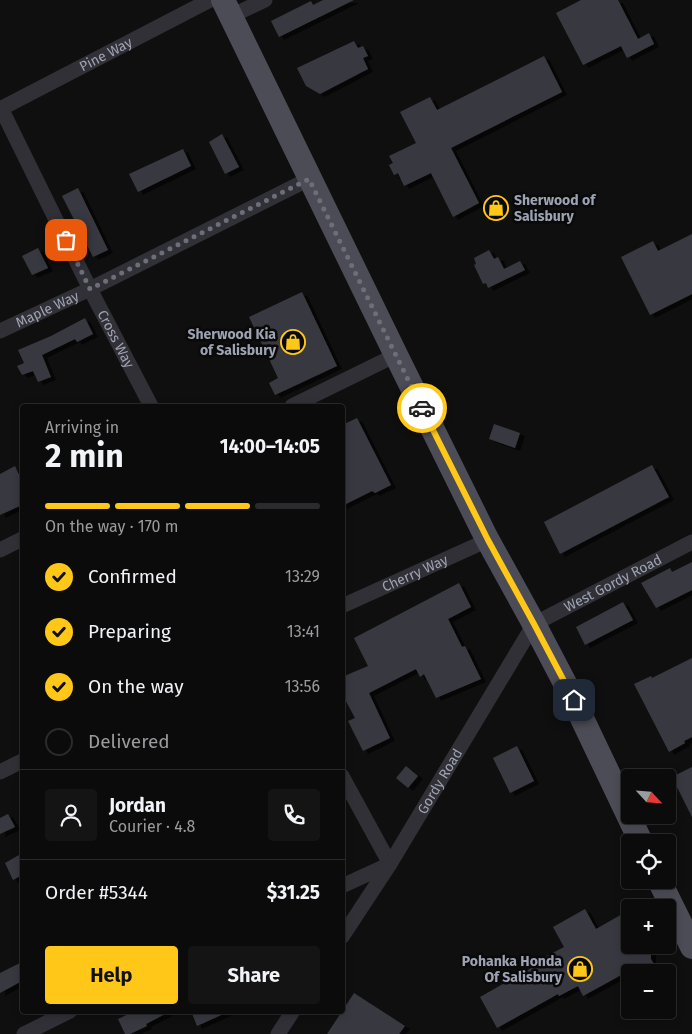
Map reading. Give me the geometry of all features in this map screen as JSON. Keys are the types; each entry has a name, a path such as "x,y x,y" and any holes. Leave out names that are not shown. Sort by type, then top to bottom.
{"main road":[{"path":"227,8 396,356 488,540 569,691 637,834"},
{"path":"663,889 692,948"}],"street":[{"name":"Pine Way","path":"1,108 210,0"},
{"path":"227,8 265,0"},
{"name":"Cross Way","path":"1,108 90,289 150,404"},
{"name":"Maple Way","path":"0,331 90,289 309,179"},
{"path":"296,404 396,356"},
{"path":"0,550 20,540"},
{"name":"Cherry Way","path":"345,605 488,540"},
{"name":"West Gordy Road","path":"534,624 692,542"},
{"name":"Gordy Road","path":"345,932 390,864 534,624"},
{"path":"0,772 20,762"},
{"path":"345,782 390,864 345,885"},
{"path":"24,1034 64,1014"},
{"path":"278,1034 291,1014"}],"building":[{"path":"323,0 354,0 279,37 271,21 311,1 313,5"},
{"path":"581,0 618,0 638,39 649,33 654,44 627,58 621,46 583,65 556,13"},
{"path":"354,41 358,48 363,46 368,56 363,58 368,69 320,94 306,86 297,68"},
{"path":"544,56 562,92 451,148 479,203 453,217 431,173 404,186 398,173 394,175 389,165 393,163 389,156 416,143 400,112 430,97 437,110"},
{"path":"222,134 239,167 225,174 209,142"},
{"path":"183,149 191,166 138,192 129,174"},
{"path":"78,188 108,250 93,257 62,196"},
{"path":"692,234 692,294 650,315 621,257 653,241 658,251"},
{"path":"38,248 48,268 32,275 22,256"},
{"path":"489,250 494,259 498,257 504,269 520,261 525,270 488,288 486,283 483,284 474,265 476,264 474,258"},
{"name":"Sherwood Kia of Salisbury","path":"302,292 337,366 275,395 269,383 278,378 249,317"},
{"path":"85,318 93,334 77,342 75,339 42,355 51,377 38,382 33,371 22,375 17,366 24,363 18,350 51,336"},
{"path":"357,418 391,485 375,493 372,491 345,504 345,424"},
{"path":"494,424 520,433 515,448 489,439"},
{"path":"652,465 669,497 560,554 544,522"},
{"path":"15,466 20,477 20,506 0,515 0,474"},
{"path":"692,562 692,590 656,608 641,583 670,568 672,572"},
{"path":"459,583 471,607 448,619 462,647 465,646 481,679 436,698 424,674 420,677 416,669 369,693 390,738 363,751 348,721 355,718 345,700 345,676 368,666 354,638"},
{"path":"623,602 633,620 585,645 576,627"},
{"path":"692,658 692,737 669,752 634,684 651,676 652,678"},
{"path":"517,746 534,781 510,793 493,758"},
{"path":"406,766 418,776 408,788 396,778"},
{"path":"692,767 692,817 676,785 676,775"},
{"path":"8,814 15,827 0,834 0,818"},
{"path":"19,855 20,876 13,880 5,863"},
{"name":"Pohanka Honda Of Salisbury","path":"585,909 596,929 621,915 621,954 651,954 654,964 621,964 621,975 583,996 578,986 559,996 558,994 497,1028 480,997 540,963 539,960 564,947 553,927"},
{"path":"20,963 20,982 0,993 0,973"},
{"path":"354,993 405,1026 399,1034 327,1034 340,1014 345,1014 345,1007"},
{"path":"129,1014 165,1014 130,1034 125,1034 118,1019"},
{"path":"192,1014 223,1014 197,1026"}],"way so far":[{"path":"66,240 90,289 309,179 422,408"}],"place":[{"name":"Sherwood of Salisbury","path":"496,208"},
{"name":"Sherwood Kia of Salisbury","path":"293,342"},
{"name":"Pohanka Honda Of Salisbury","path":"580,969"}],"route":[{"path":"422,408 488,540 574,700"}]}
